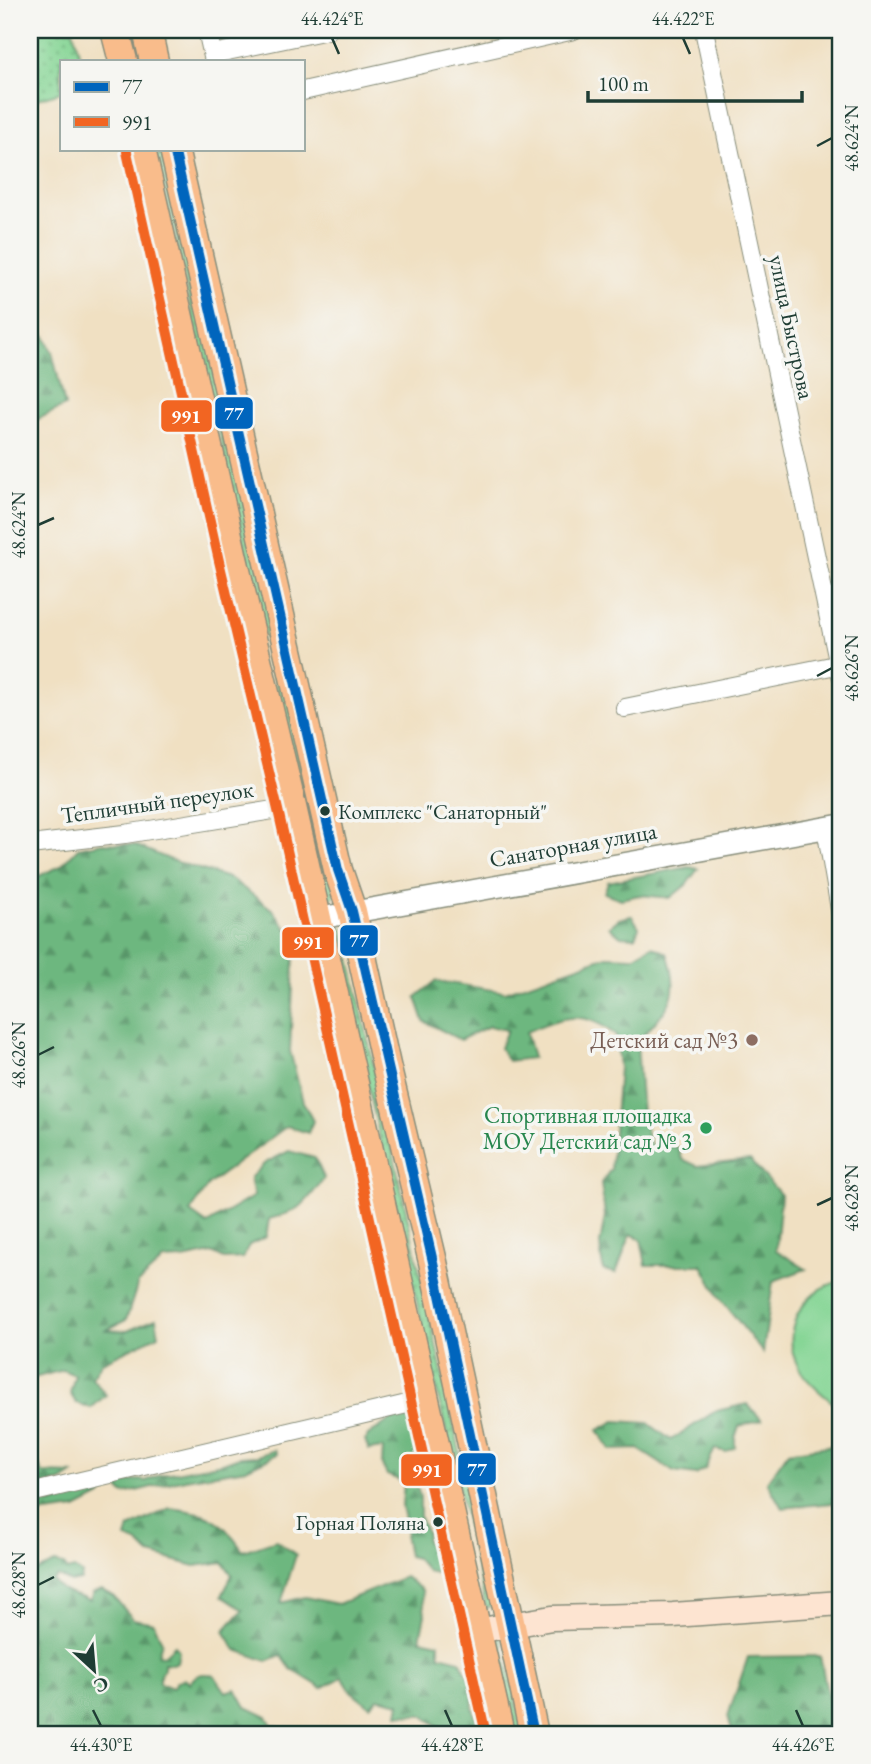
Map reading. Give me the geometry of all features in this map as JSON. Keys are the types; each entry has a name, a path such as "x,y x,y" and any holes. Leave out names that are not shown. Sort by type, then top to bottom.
{"highway":[{"path":"116,30 123,60"},
{"path":"147,30 154,60"},
{"path":"141,150 500,1734"},
{"path":"174,150 338,870 352,911 433,1262 534,1734"}],"main road":[{"path":"476,1631 552,1618 673,1615 841,1603"}],"street":[{"path":"206,30 214,58 328,30"},
{"path":"304,91 575,30"},
{"name":"улица Быстрова","path":"705,30 840,668"},
{"path":"625,708 840,668"},
{"name":"Тепличный переулок","path":"30,845 125,834 292,807"},
{"path":"834,826 841,915"},
{"name":"Санаторная улица","path":"315,919 834,826"},
{"path":"30,1493 424,1401"}],"green space":[{"path":"30,30 73,30 81,60 60,60 60,92 30,101"},
{"path":"155,150 165,150 335,894 332,898 327,898 323,892"},
{"path":"30,304 52,352 65,406 34,421 30,418"},
{"path":"103,843 135,845 171,860 231,879 273,910 295,940 290,1051 303,1102 313,1121 308,1133 287,1126 209,1184 190,1212 207,1224 254,1196 250,1178 265,1163 289,1151 315,1158 324,1178 295,1210 269,1219 266,1237 249,1245 243,1258 224,1259 212,1253 163,1260 138,1283 126,1320 106,1330 127,1331 156,1319 159,1335 102,1362 92,1378 106,1395 91,1408 76,1403 70,1393 75,1375 63,1370 30,1379 30,880 61,866 78,848"},
{"path":"689,867 698,869 686,885 670,898 640,895 621,899 604,893 608,882"},
{"path":"632,916 639,927 635,937 621,936 609,927 619,919"},
{"path":"338,927 343,928 494,1606 486,1608 333,931"},
{"path":"652,946 667,953 674,982 673,993 664,1012 637,1043 642,1115 650,1145 678,1147 682,1159 697,1166 750,1160 781,1195 776,1250 806,1269 773,1281 763,1353 718,1295 702,1265 646,1265 641,1239 631,1234 616,1273 603,1270 600,1244 605,1216 601,1183 611,1169 619,1068 616,1036 594,1021 583,1018 562,1019 526,1032 533,1058 508,1061 500,1048 507,1030 489,1026 460,1040 424,1021 416,997 436,981 505,992 607,956 633,957"},
{"path":"841,1281 841,1410 803,1374 793,1354 791,1340 793,1327 805,1303 815,1293"},
{"path":"747,1404 762,1420 739,1426 735,1447 726,1452 715,1449 705,1469 696,1475 674,1472 638,1449 611,1450 598,1430 615,1421 648,1423 671,1440 716,1411"},
{"path":"398,1415 407,1417 416,1433 414,1478 420,1497 420,1518 427,1534 426,1541 440,1562 440,1570 436,1573 427,1571 416,1558 408,1556 405,1538 407,1528 402,1506 404,1482 387,1475 382,1465 383,1448 369,1450 365,1441 368,1435"},
{"path":"828,1446 841,1448 841,1502 782,1508 767,1482 788,1452"},
{"path":"275,1450 277,1454 246,1469 185,1479 124,1494 119,1489 121,1484 146,1481 160,1475"},
{"path":"30,1451 33,1452 42,1473 73,1474 62,1481 30,1489"},
{"path":"98,1489 103,1492 101,1496 76,1509 30,1515 30,1507 42,1502 50,1504"},
{"path":"170,1508 196,1512 213,1519 227,1530 243,1551 276,1540 296,1555 281,1603 305,1597 338,1604 405,1577 422,1590 425,1615 420,1639 439,1643 439,1655 460,1660 472,1683 473,1708 478,1726 465,1734 450,1734 422,1715 398,1714 400,1703 378,1698 370,1706 351,1691 342,1677 322,1688 291,1669 281,1655 267,1661 236,1650 224,1631 243,1610 222,1596 232,1575 223,1562 195,1566 150,1554 137,1542 126,1538 129,1528"},
{"path":"55,1563 64,1565 67,1571 74,1569 82,1574 81,1580 70,1582 58,1576 52,1580 60,1588 90,1600 93,1593 102,1590 113,1596 133,1619 154,1623 162,1642 158,1654 164,1655 175,1645 179,1651 177,1662 164,1663 160,1683 172,1688 177,1681 185,1679 190,1683 200,1674 214,1675 226,1692 236,1689 246,1707 267,1717 272,1725 300,1734 30,1734 30,1574"},
{"path":"500,1635 524,1734 516,1734 496,1644"},
{"path":"820,1656 835,1734 733,1734 728,1716 748,1657"}],"transit line":[{"name":"77","path":"174,150 338,870 352,911 433,1262 534,1734"},
{"name":"991","path":"127,152 486,1734"}],"place":[{"name":"Комплекс \"Санаторный\"","path":"325,811"},
{"name":"Детский сад №3","path":"752,1040"},
{"name":"Спортивная площадка МОУ Детский сад № 3","path":"706,1128"},
{"name":"Горная Поляна","path":"438,1522"}]}
